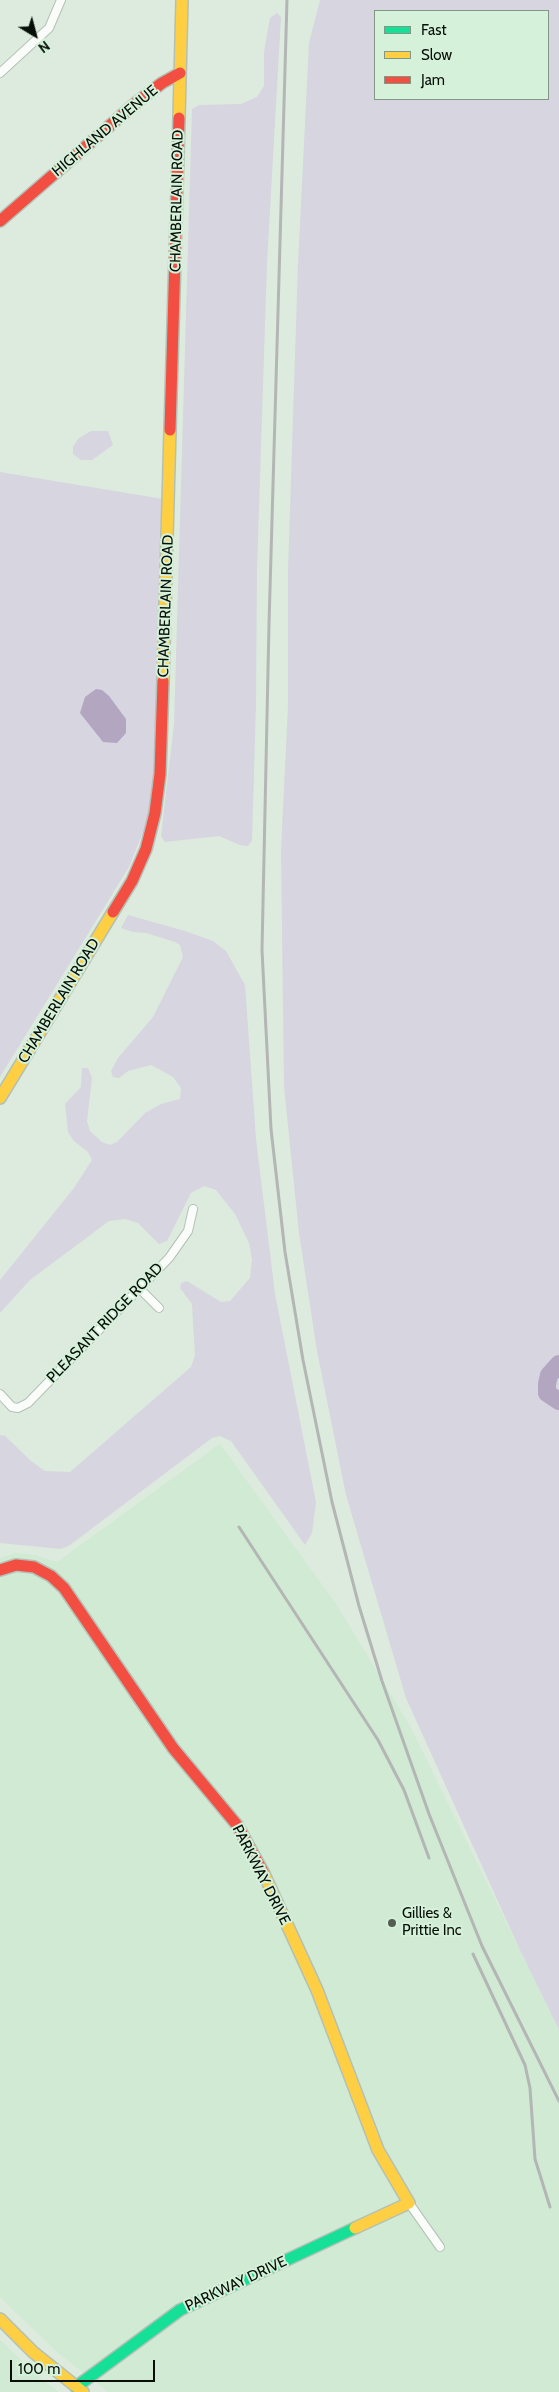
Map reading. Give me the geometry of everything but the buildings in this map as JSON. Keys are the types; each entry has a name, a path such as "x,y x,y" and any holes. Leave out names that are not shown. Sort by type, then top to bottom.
{"street":[{"path":"0,73 49,28 61,0"},
{"path":"180,73 182,0"},
{"name":"HIGHLAND AVENUE","path":"0,221 137,102 162,83 180,73"},
{"name":"CHAMBERLAIN ROAD","path":"0,1098 132,880 146,849 155,813 160,774 180,73"},
{"name":"PLEASANT RIDGE ROAD","path":"0,1394 12,1407 18,1408 28,1403 180,1245 188,1231 194,1209"},
{"path":"140,1288 159,1308"},
{"name":"PARKWAY DRIVE","path":"0,1570 16,1565 34,1567 51,1576 64,1588 172,1748 229,1814 247,1839 317,1990 378,2150 394,2181 440,2247"},
{"name":"PARKWAY DRIVE","path":"80,2390 180,2310 409,2203"},
{"path":"0,2319 33,2352 80,2390"}],"shaded area":[{"path":"320,0 559,0 559,2030 519,1948 406,1698 346,1495 317,1351 299,1233 284,1087 281,850 288,706 288,571 298,264 309,43"},
{"path":"277,13 281,17 267,263 257,570 252,840 248,846 240,845 219,836 165,842 161,836 174,724 192,109 199,105 241,104 257,97 264,86 264,52 270,18"},
{"path":"91,431 108,431 113,445 92,460 81,460 73,454 73,447 78,439"},
{"path":"0,472 163,499 153,783 147,822 129,867 0,1077"},
{"path":"96,689 102,690 109,696 126,719 126,733 117,743 103,742 80,713 85,697"},
{"path":"128,915 213,941 226,951 245,985 256,1139 275,1294 316,1502 312,1533 305,1545 231,1441 220,1436 212,1438 70,1545 61,1549 0,1543 0,1435 5,1436 31,1461 45,1471 70,1472 191,1367 195,1355 192,1304 180,1288 181,1283 187,1281 221,1302 230,1301 250,1278 252,1259 249,1243 235,1214 216,1190 204,1186 191,1193 167,1241 159,1244 138,1223 125,1219 109,1221 30,1280 0,1313 0,1280 74,1188 92,1160 88,1152 74,1141 68,1132 65,1104 81,1087 82,1068 88,1068 92,1078 87,1121 90,1131 102,1142 110,1145 117,1142 145,1113 161,1104 180,1099 181,1088 173,1077 151,1065 128,1071 119,1078 113,1077 111,1071 118,1058 153,1017 183,957 180,945 175,942 121,928"},
{"path":"220,1444 336,1604 410,1726 559,2030 559,2392 108,2392 57,2352 0,2297 0,1558 16,1553 35,1555 57,1562"},
{"path":"0,2340 40,2378 59,2392 0,2392"}],"waterway":[{"path":"559,1364 549,1375 547,1384 547,1393 559,1401"}],"railway":[{"path":"287,0 269,624 262,950 271,1129 285,1252 303,1360 332,1502 359,1606 382,1681 429,1814 482,1946 559,2101"},
{"path":"239,1527 378,1740 404,1790 429,1858"},
{"path":"473,1954 525,2065 530,2088 535,2159 550,2207"}],"traffic: fast":[{"path":"76,2387 180,2310 355,2228"}],"traffic: slow":[{"path":"179,118 182,0"},
{"path":"163,681 170,430"},
{"path":"0,1098 113,912"},
{"path":"263,1872 317,1990 378,2150 409,2203 355,2228"},
{"path":"0,2319 33,2352 83,2392"}],"traffic: jam":[{"path":"0,221 137,102 162,83 180,73"},
{"path":"170,430 179,118"},
{"path":"113,912 132,881 146,849 155,813 160,774 163,681"},
{"path":"0,1570 16,1565 34,1567 51,1576 64,1588 173,1748 237,1825 263,1872"}],"place":[{"name":"Gillies & Prittie Inc","path":"392,1923"}]}
